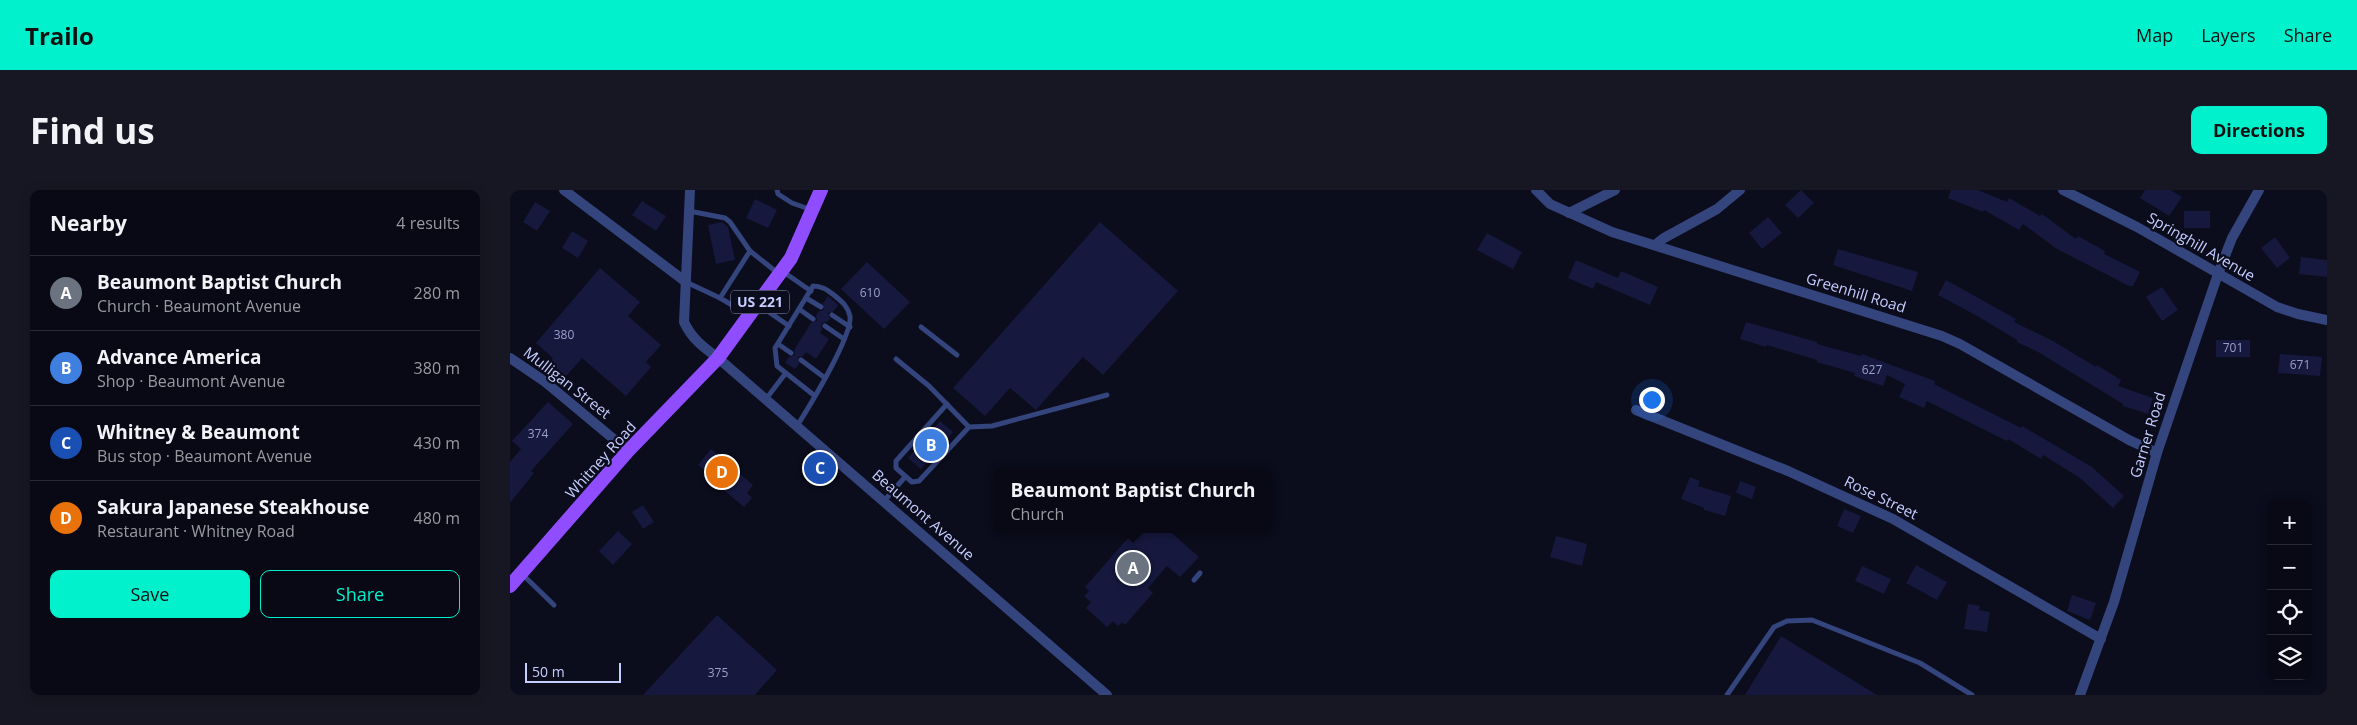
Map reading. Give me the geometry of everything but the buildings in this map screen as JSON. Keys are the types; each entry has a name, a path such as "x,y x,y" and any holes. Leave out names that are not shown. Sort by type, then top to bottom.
{"main road":[{"name":"US 221","path":"718,358 791,258 821,190"},
{"name":"Whitney Road","path":"510,586 628,451 718,358"}],"street":[{"path":"564,190 686,282"},
{"name":"Beaumont Avenue","path":"690,190 684,322 690,334 699,344 766,399 1107,695"},
{"name":"Greenhill Road","path":"1536,190 1550,204 1612,232 1942,336 2129,440 2157,453"},
{"path":"1569,213 1615,190"},
{"path":"1655,245 1664,238 1717,209 1740,190"},
{"name":"Springhill Avenue","path":"2063,190 2136,227 2277,307 2327,320"},
{"name":"Garner Road","path":"2080,695 2130,553 2157,453 2218,274 2232,238 2259,190"},
{"name":"Mulligan Street","path":"510,358 544,381 628,451"},
{"name":"Rose Street","path":"1636,410 1788,471 1893,520 2100,640"}],"lane":[{"path":"777,190 778,194 792,203 813,210"},
{"path":"689,211 725,218 730,222 750,251 810,291"},
{"path":"720,298 750,251"},
{"path":"686,282 720,298 750,316"},
{"path":"797,426 815,396 825,378 850,327 850,315 843,302 820,286 813,286 775,348 777,366 815,396"},
{"path":"806,298 821,307"},
{"path":"758,304 789,326"},
{"path":"799,309 813,319"},
{"path":"832,315 850,327"},
{"path":"825,326 844,339"},
{"path":"921,327 957,355"},
{"path":"778,344 791,353"},
{"path":"896,358 947,404 969,427"},
{"path":"801,360 825,378"},
{"path":"766,399 785,374"},
{"path":"947,404 896,461 896,468 912,482 919,481 969,427 992,426 1107,395"},
{"path":"884,501 905,477"},
{"path":"1194,580 1200,573"},
{"path":"521,574 554,605"},
{"path":"1727,695 1774,627 1787,621 1812,620 1920,663 1972,695"}],"place":[{"name":"Advance America","path":"931,445"},
{"name":"Whitney & Beaumont","path":"820,468"},
{"name":"Sakura Japanese Steakhouse","path":"722,472"},
{"name":"Beaumont Baptist Church","path":"1133,568"}]}
